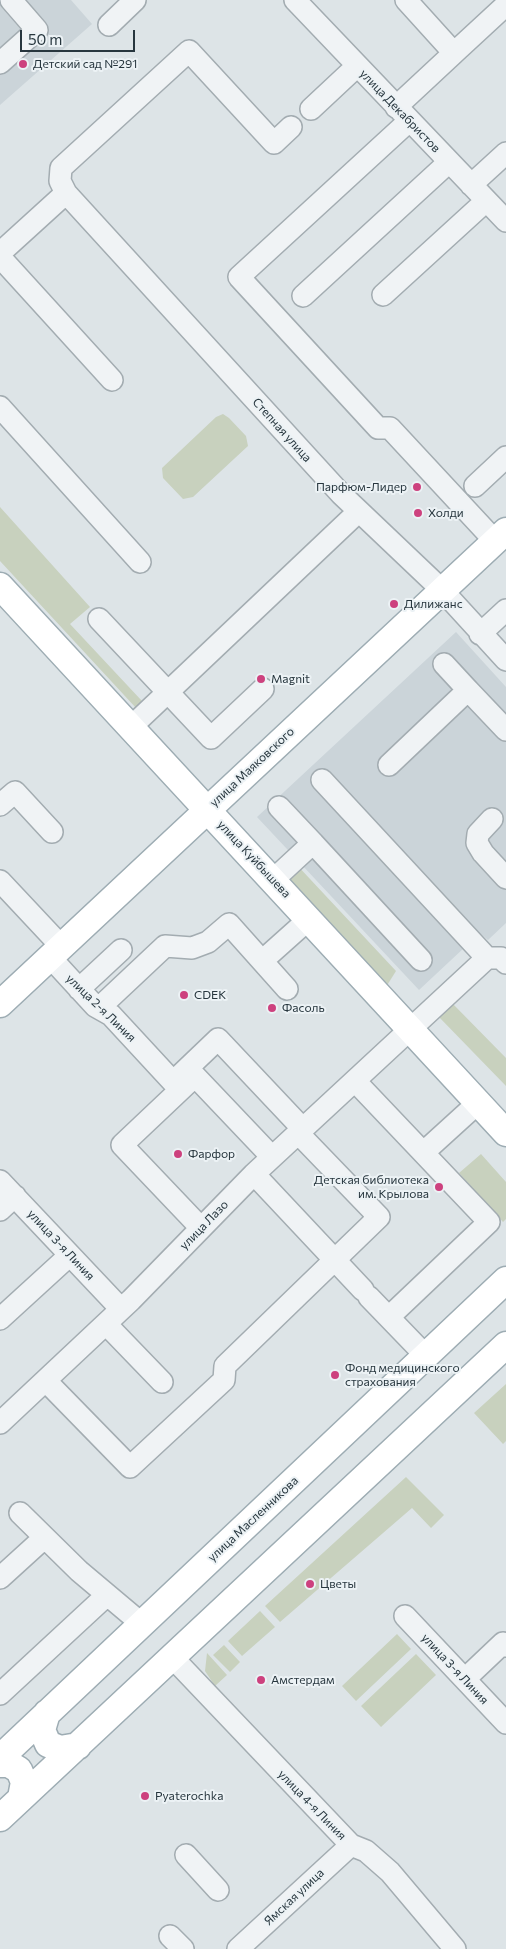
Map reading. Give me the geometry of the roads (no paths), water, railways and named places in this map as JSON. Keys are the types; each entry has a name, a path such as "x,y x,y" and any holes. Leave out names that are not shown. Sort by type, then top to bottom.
{"main road":[{"name":"улица Маяковского","path":"0,1004 500,536"},
{"name":"улица Куйбышева","path":"0,586 506,1133"},
{"name":"улица Масленникова","path":"0,1759 506,1280"},
{"path":"0,1818 506,1345"},
{"path":"47,1714 42,1730 48,1744 60,1749 78,1746"},
{"path":"0,1759 19,1770 24,1782 21,1798"}],"street":[{"path":"0,63 38,30 11,0"},
{"path":"109,25 135,0"},
{"name":"улица Декабристов","path":"295,0 506,221"},
{"path":"406,0 454,53"},
{"path":"500,536 390,428 378,428 239,277 402,114 454,53 506,5"},
{"path":"0,253 66,193 60,181 61,168 189,51 274,143 291,127"},
{"path":"311,109 357,66"},
{"path":"471,185 506,153"},
{"path":"303,296 449,162"},
{"name":"Степная улица","path":"66,193 358,512 442,590 480,634 506,660"},
{"path":"383,295 486,200"},
{"path":"0,257 112,380"},
{"path":"0,407 140,562"},
{"path":"475,486 506,457"},
{"path":"131,727 358,512"},
{"path":"480,634 506,610"},
{"path":"99,619 211,738 263,689"},
{"path":"444,664 506,730"},
{"path":"389,764 468,690"},
{"path":"322,780 498,956"},
{"path":"0,806 15,792 52,832"},
{"path":"279,807 421,960"},
{"path":"492,819 478,834 477,843 482,853 506,878"},
{"path":"273,880 313,843"},
{"name":"улица 2-я Линия","path":"0,881 55,951 79,989 99,1008 111,1015 173,1082 218,1040 300,1130"},
{"path":"262,961 309,919"},
{"path":"99,1008 165,946 192,948 208,942 229,924 287,989"},
{"path":"79,989 121,950"},
{"name":"улица Лазо","path":"0,1423 122,1309 254,1174 300,1130 411,1029 498,956"},
{"path":"201,1228 122,1145 195,1076 272,1157"},
{"path":"355,1081 489,1222 389,1317"},
{"path":"424,1152 479,1102"},
{"path":"46,1381 130,1467 224,1380 225,1366 379,1217 300,1130"},
{"path":"254,1174 426,1356"},
{"name":"улица 3-я Линия","path":"0,1181 7,1203 70,1255 122,1309"},
{"path":"0,1319 70,1255"},
{"path":"106,1324 162,1382"},
{"path":"20,1513 44,1538 142,1624"},
{"path":"0,1578 44,1538"},
{"path":"0,1694 107,1595"},
{"name":"улица 3-я Линия","path":"405,1616 506,1723"},
{"path":"465,1679 503,1643 506,1646"},
{"name":"улица 4-я Линия","path":"172,1657 351,1846 366,1851 390,1872 455,1949"},
{"name":"Ямская улица","path":"238,1949 351,1846"},
{"path":"186,1855 218,1890"}],"place":[{"name":"Детский сад №291","path":"23,64"},
{"name":"Парфюм-Лидер","path":"417,487"},
{"name":"Холди","path":"418,513"},
{"name":"Дилижанс","path":"394,604"},
{"name":"Magnit","path":"261,679"},
{"name":"CDEK","path":"184,995"},
{"name":"Фасоль","path":"272,1008"},
{"name":"Фарфор","path":"178,1154"},
{"name":"Детская библиотека им. Крылова","path":"439,1187"},
{"name":"Фонд медицинского страхования","path":"335,1375"},
{"name":"Цветы","path":"310,1584"},
{"name":"Амстердам","path":"261,1680"},
{"name":"Pyaterochka","path":"145,1796"}]}
